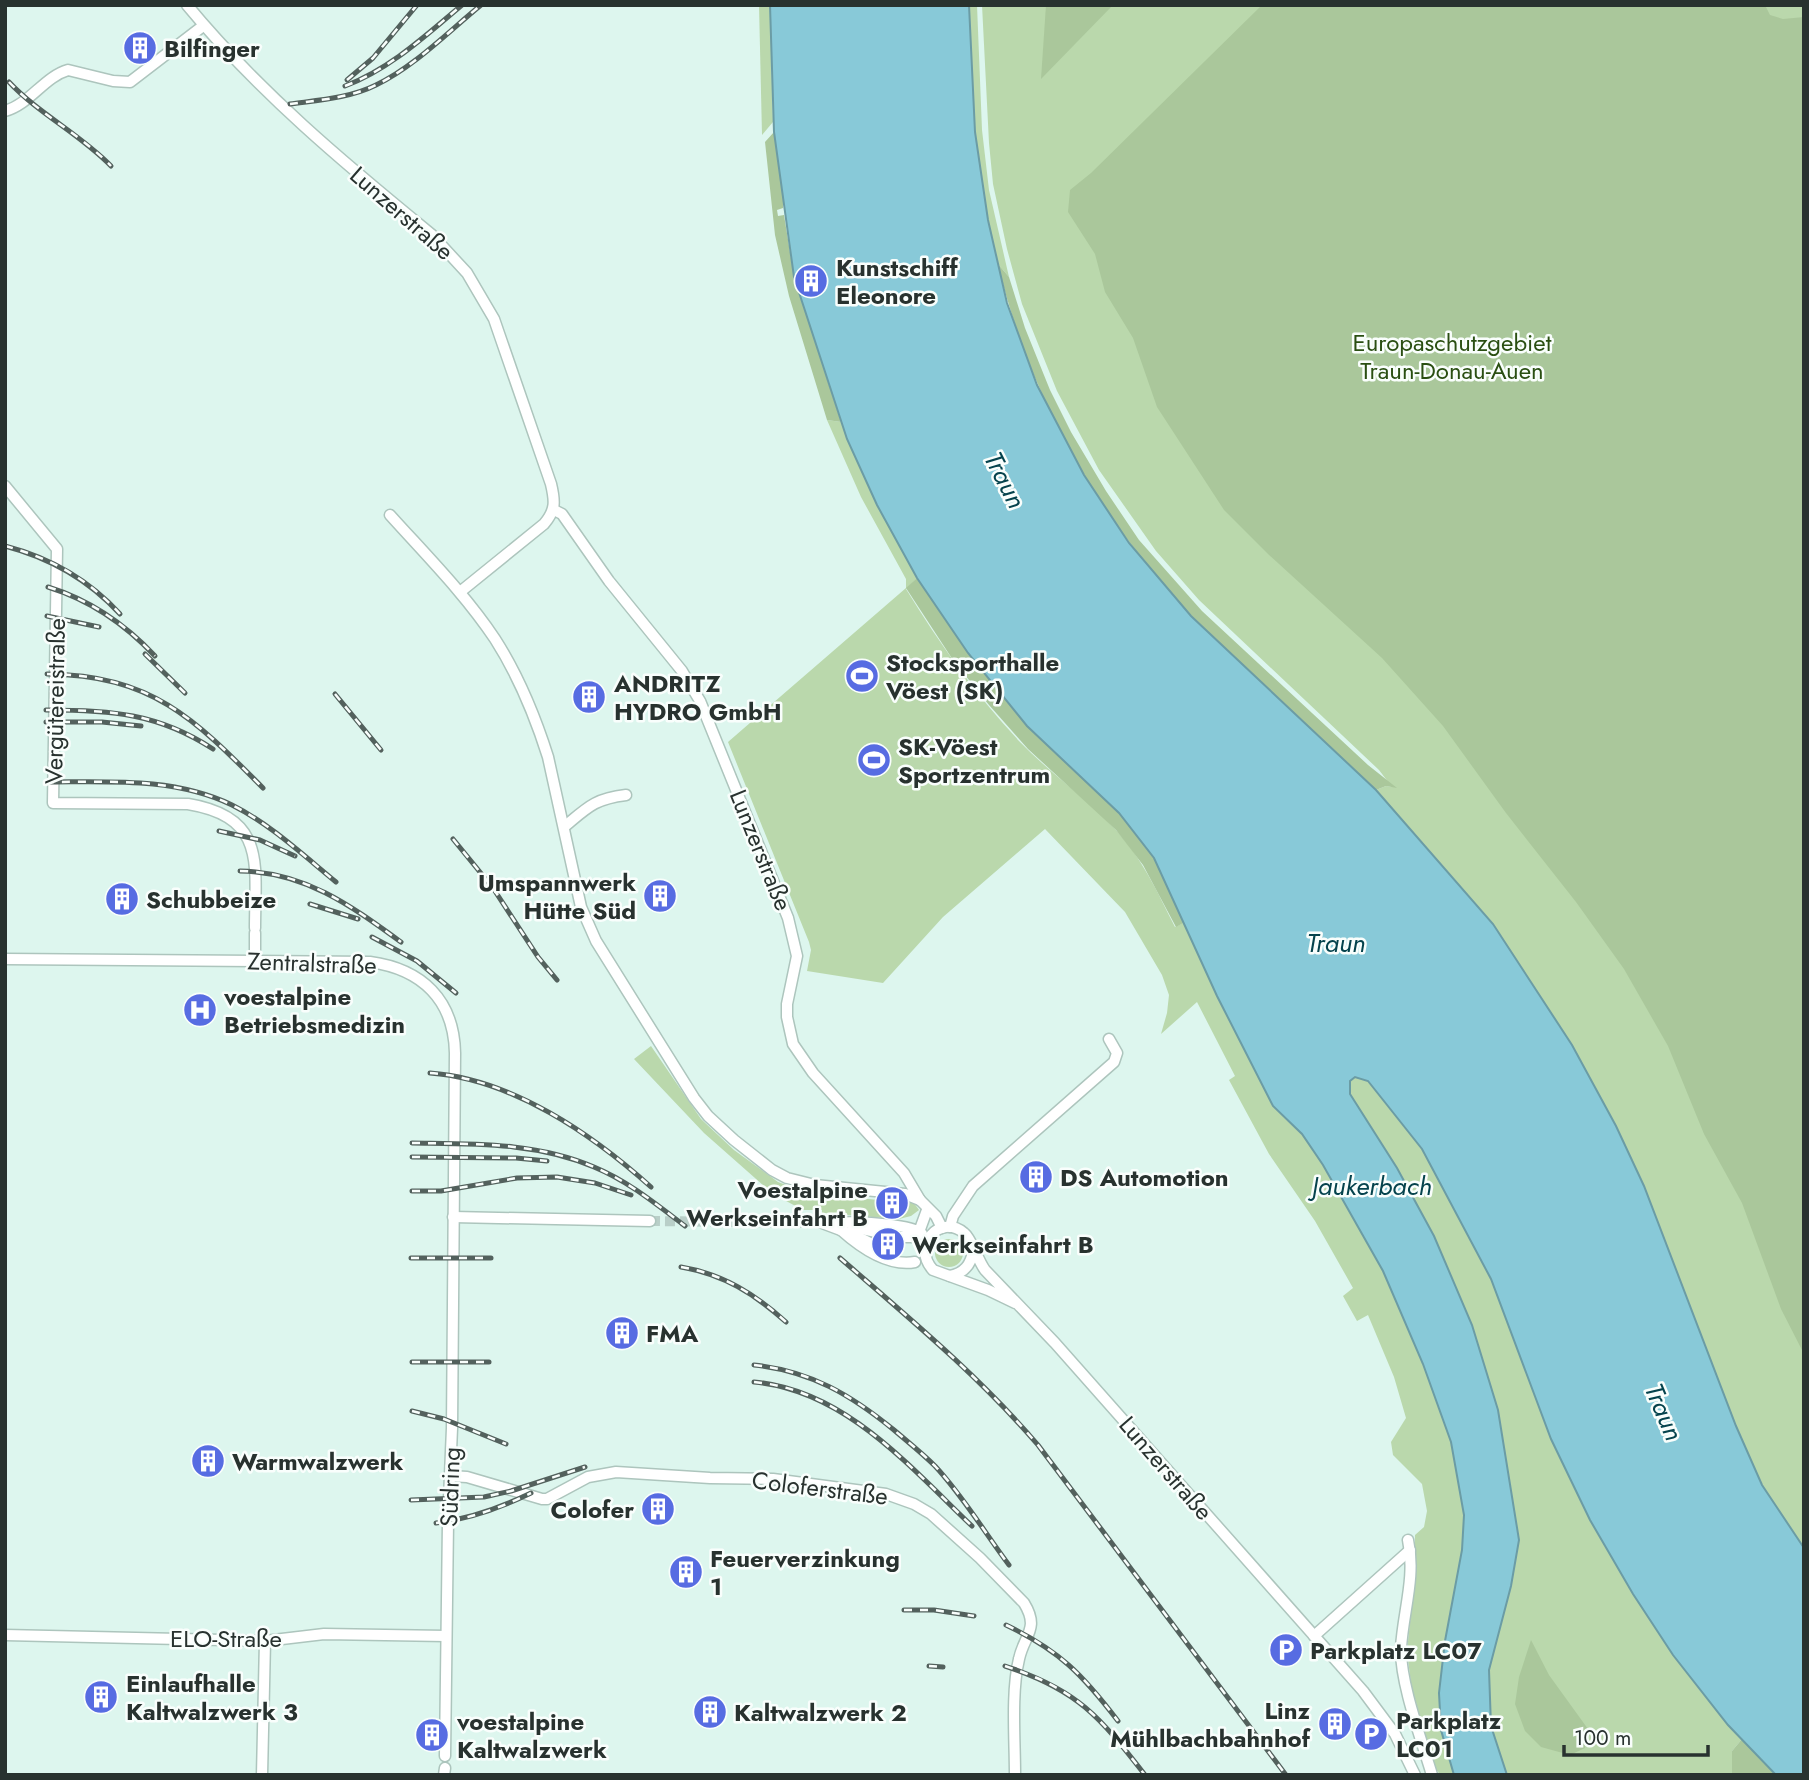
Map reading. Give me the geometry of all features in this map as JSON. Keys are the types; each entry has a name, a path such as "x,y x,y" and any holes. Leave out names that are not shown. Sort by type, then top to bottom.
{"street":[{"name":"Lunzerstraße","path":"187,5 287,113 431,234 467,273 494,319 551,484 554,510 562,513 595,564 694,689 783,905 795,942 796,966 789,990 787,1017 793,1044 814,1073 904,1173 931,1213 934,1231"},
{"path":"5,111 22,104 55,76 68,70 113,81 130,82 204,26"},
{"name":"Vergütereistraße","path":"5,486 57,549 53,803 188,804 208,807 237,823 252,845 255,860 255,961"},
{"path":"460,592 544,524 554,510"},
{"path":"390,515 460,592 495,639 527,699 548,757 581,907 587,922 673,1065 708,1116 755,1157 787,1178 815,1185 905,1194 920,1200"},
{"path":"564,827 604,797 626,795"},
{"name":"Zentralstraße","path":"5,959 385,964 411,973 440,999 451,1019 455,1046 453,1217"},
{"name":"Lunzerstraße","path":"1016,1303 938,1273 929,1266 924,1249 934,1231 953,1216 973,1186 1114,1062 1117,1053 1109,1039"},
{"path":"839,1226 856,1222 934,1231 963,1231 965,1198"},
{"path":"931,1213 946,1219 953,1216"},
{"path":"453,1217 650,1222"},
{"name":"Südring","path":"445,1756 453,1217"},
{"path":"839,1226 893,1236 913,1237 934,1231"},
{"path":"839,1226 889,1252 929,1266"},
{"path":"839,1226 870,1252 901,1263 915,1262"},
{"name":"Lunzerstraße","path":"963,1231 985,1270 1055,1343 1388,1723 1415,1775"},
{"path":"950,1276 957,1275 969,1265 973,1251"},
{"name":"Coloferstraße","path":"450,1476 467,1477 542,1499 547,1499 588,1477 616,1472 786,1480 886,1494 914,1504 949,1529 1029,1611 1032,1630 1022,1649 1017,1670 1015,1775"},
{"path":"1314,1636 1409,1545 1409,1591 1402,1657 1413,1711 1432,1775"},
{"name":"ELO-Straße","path":"5,1635 265,1641 324,1634 446,1636"},
{"path":"262,1775 265,1641"}],"green space":[{"path":"759,5 770,5 773,122 762,135"},
{"path":"969,5 977,5 982,130 989,190 1009,277 998,264 988,220 975,132"},
{"name":"Europaschutzgebiet Traun-Donau-Auen","path":"982,5 1804,5 1804,1548 1762,1485 1736,1426 1644,1186 1572,1045 1493,924 1376,790 1392,787 1379,770 1199,600 1156,551 1099,470 1057,391 1022,304 1007,249 993,184"},
{"path":"1046,5 1113,5 1041,79"},
{"name":"Europaschutzgebiet Traun-Donau-Auen","path":"1262,5 1765,5 1770,15 1783,19 1804,17 1804,1354 1781,1309 1742,1203 1704,1134 1668,1046 1624,969 1443,726 1382,658 1224,510 1157,407 1133,338 1105,292 1095,254 1068,212 1070,190 1091,173"},
{"path":"774,132 783,193 783,208 777,210 778,216 784,215 794,277 841,422 827,420 789,296 775,235 765,142"},
{"path":"998,264 1009,277 1025,328 1050,390 1071,432 1139,540 1202,611 1368,765 1397,788 1386,786 1376,790 1197,622 1126,537 1071,452 1048,407 1011,313"},
{"path":"827,420 841,422 877,505 917,578 906,589 932,629 973,687 1020,742 1091,806 1133,850 1175,927 1185,922 1217,996 1273,1106 1302,1134 1323,1165 1383,1271 1423,1364 1451,1442 1464,1515 1462,1550 1445,1641 1441,1730 1454,1775 1439,1775 1438,1771 1435,1771 1411,1684 1407,1651 1414,1583 1415,1535 1424,1527 1427,1511 1422,1484 1393,1455 1391,1442 1406,1418 1394,1377 1368,1315 1357,1321 1343,1296 1353,1288 1315,1221 1269,1154 1229,1080 1235,1076 1197,1002 1161,1034 1169,995 1162,975 1125,912 1045,829 943,917 883,983 807,971 811,950 809,942 728,742 906,588 906,579 861,497"},
{"path":"917,578 968,653 1027,726 1119,813 1154,858 1185,922 1176,927 1143,865 1116,830 1028,749 953,660 906,588"},
{"path":"651,1046 701,1119 734,1150 778,1182 805,1192 896,1202 901,1205 903,1201 914,1203 919,1210 911,1216 899,1219 822,1213 822,1210 803,1210 773,1194 704,1133 634,1059"},
{"path":"1355,1077 1368,1081 1422,1149 1491,1279 1551,1438 1590,1520 1633,1594 1673,1655 1742,1739 1732,1751 1732,1775 1507,1775 1491,1726 1489,1670 1511,1586 1519,1540 1498,1410 1472,1325 1434,1236 1397,1168 1350,1094 1349,1080"},
{"path":"949,1239 959,1243 963,1253 959,1263 949,1267 939,1263 935,1253 939,1243"},
{"path":"1531,1640 1549,1675 1588,1729 1585,1748 1570,1755 1541,1747 1525,1731 1515,1704 1519,1677"},
{"path":"1742,1739 1776,1775 1732,1775 1732,1751"}],"water":[{"name":"Traun","path":"770,5 969,5 975,132 988,220 1007,303 1037,385 1084,475 1129,543 1191,616 1376,790 1493,924 1572,1045 1616,1126 1644,1186 1736,1426 1762,1485 1804,1548 1804,1775 1776,1775 1728,1725 1673,1655 1633,1594 1590,1520 1551,1439 1491,1279 1422,1149 1368,1081 1355,1077 1350,1081 1350,1094 1397,1168 1434,1236 1472,1325 1498,1410 1519,1540 1511,1586 1489,1670 1491,1726 1507,1775 1454,1775 1441,1730 1439,1693 1445,1641 1462,1550 1464,1515 1451,1442 1423,1364 1383,1271 1323,1165 1302,1134 1273,1106 1217,996 1154,858 1119,813 1027,726 968,653 917,578 877,505 847,439 794,277 774,132"}],"tunnel":[{"path":"650,1221 822,1223"}],"railway":[{"path":"347,80 373,58 417,5"},
{"path":"345,86 392,61 462,5"},
{"path":"290,104 345,96 376,85 418,58 481,5"},
{"path":"9,82 111,166"},
{"path":"5,546 68,571 95,590 120,614"},
{"path":"48,587 106,614 155,656"},
{"path":"47,616 99,627"},
{"path":"145,654 185,693"},
{"path":"47,674 83,676 115,682 168,705 215,741 263,788"},
{"path":"335,694 381,750"},
{"path":"46,710 133,716 173,728 213,749"},
{"path":"46,722 102,722 141,726"},
{"path":"46,782 164,785 210,796 260,821 336,882"},
{"path":"219,831 260,840 295,856"},
{"path":"453,839 493,888 538,957 557,980"},
{"path":"240,871 285,877 306,884 345,904 401,942"},
{"path":"310,904 358,919"},
{"path":"372,937 417,961 456,993"},
{"path":"430,1073 461,1077 491,1086 549,1112 603,1148 651,1187"},
{"path":"412,1143 504,1146 572,1159 618,1179 685,1226"},
{"path":"412,1157 547,1161"},
{"path":"412,1191 441,1191 517,1178 557,1177 595,1183 631,1195"},
{"path":"411,1258 491,1258"},
{"path":"840,1258 968,1371 1038,1445 1286,1775"},
{"path":"681,1267 725,1280 786,1322"},
{"path":"412,1362 489,1362"},
{"path":"754,1365 812,1379 846,1396 878,1417 935,1466 1009,1565"},
{"path":"754,1382 787,1388 818,1400 847,1416 900,1457 972,1526"},
{"path":"412,1411 444,1419 506,1444"},
{"path":"411,1500 484,1497 585,1467"},
{"path":"436,1523 485,1512 531,1493"},
{"path":"904,1610 934,1610 974,1616"},
{"path":"1006,1625 1041,1644 1069,1665 1118,1721"},
{"path":"929,1666 943,1667"},
{"path":"1005,1666 1051,1685 1085,1707 1114,1736 1145,1775"}],"place":[{"name":"Bilfinger","path":"140,48"},
{"name":"Kunstschiff Eleonore","path":"811,281"},
{"name":"Stocksporthalle Vöest (SK)","path":"862,676"},
{"name":"ANDRITZ HYDRO GmbH","path":"589,697"},
{"name":"SK-Vöest Sportzentrum","path":"874,760"},
{"name":"Umspannwerk Hütte Süd","path":"660,896"},
{"name":"Schubbeize","path":"122,899"},
{"name":"voestalpine Betriebsmedizin","path":"200,1010"},
{"name":"DS Automotion","path":"1036,1177"},
{"name":"Voestalpine Werkseinfahrt B","path":"892,1203"},
{"name":"Werkseinfahrt B","path":"888,1244"},
{"name":"FMA","path":"622,1333"},
{"name":"Warmwalzwerk","path":"208,1461"},
{"name":"Colofer","path":"658,1509"},
{"name":"Feuerverzinkung 1","path":"686,1572"},
{"name":"Parkplatz LC07","path":"1286,1650"},
{"name":"Einlaufhalle Kaltwalzwerk 3","path":"101,1697"},
{"name":"Kaltwalzwerk 2","path":"710,1712"},
{"name":"Linz Mühlbachbahnhof","path":"1335,1724"},
{"name":"Parkplatz LC01","path":"1371,1734"},
{"name":"voestalpine Kaltwalzwerk","path":"432,1735"}],"water label":[{"name":"Jaukerbach","path":"1372,1186"}]}
